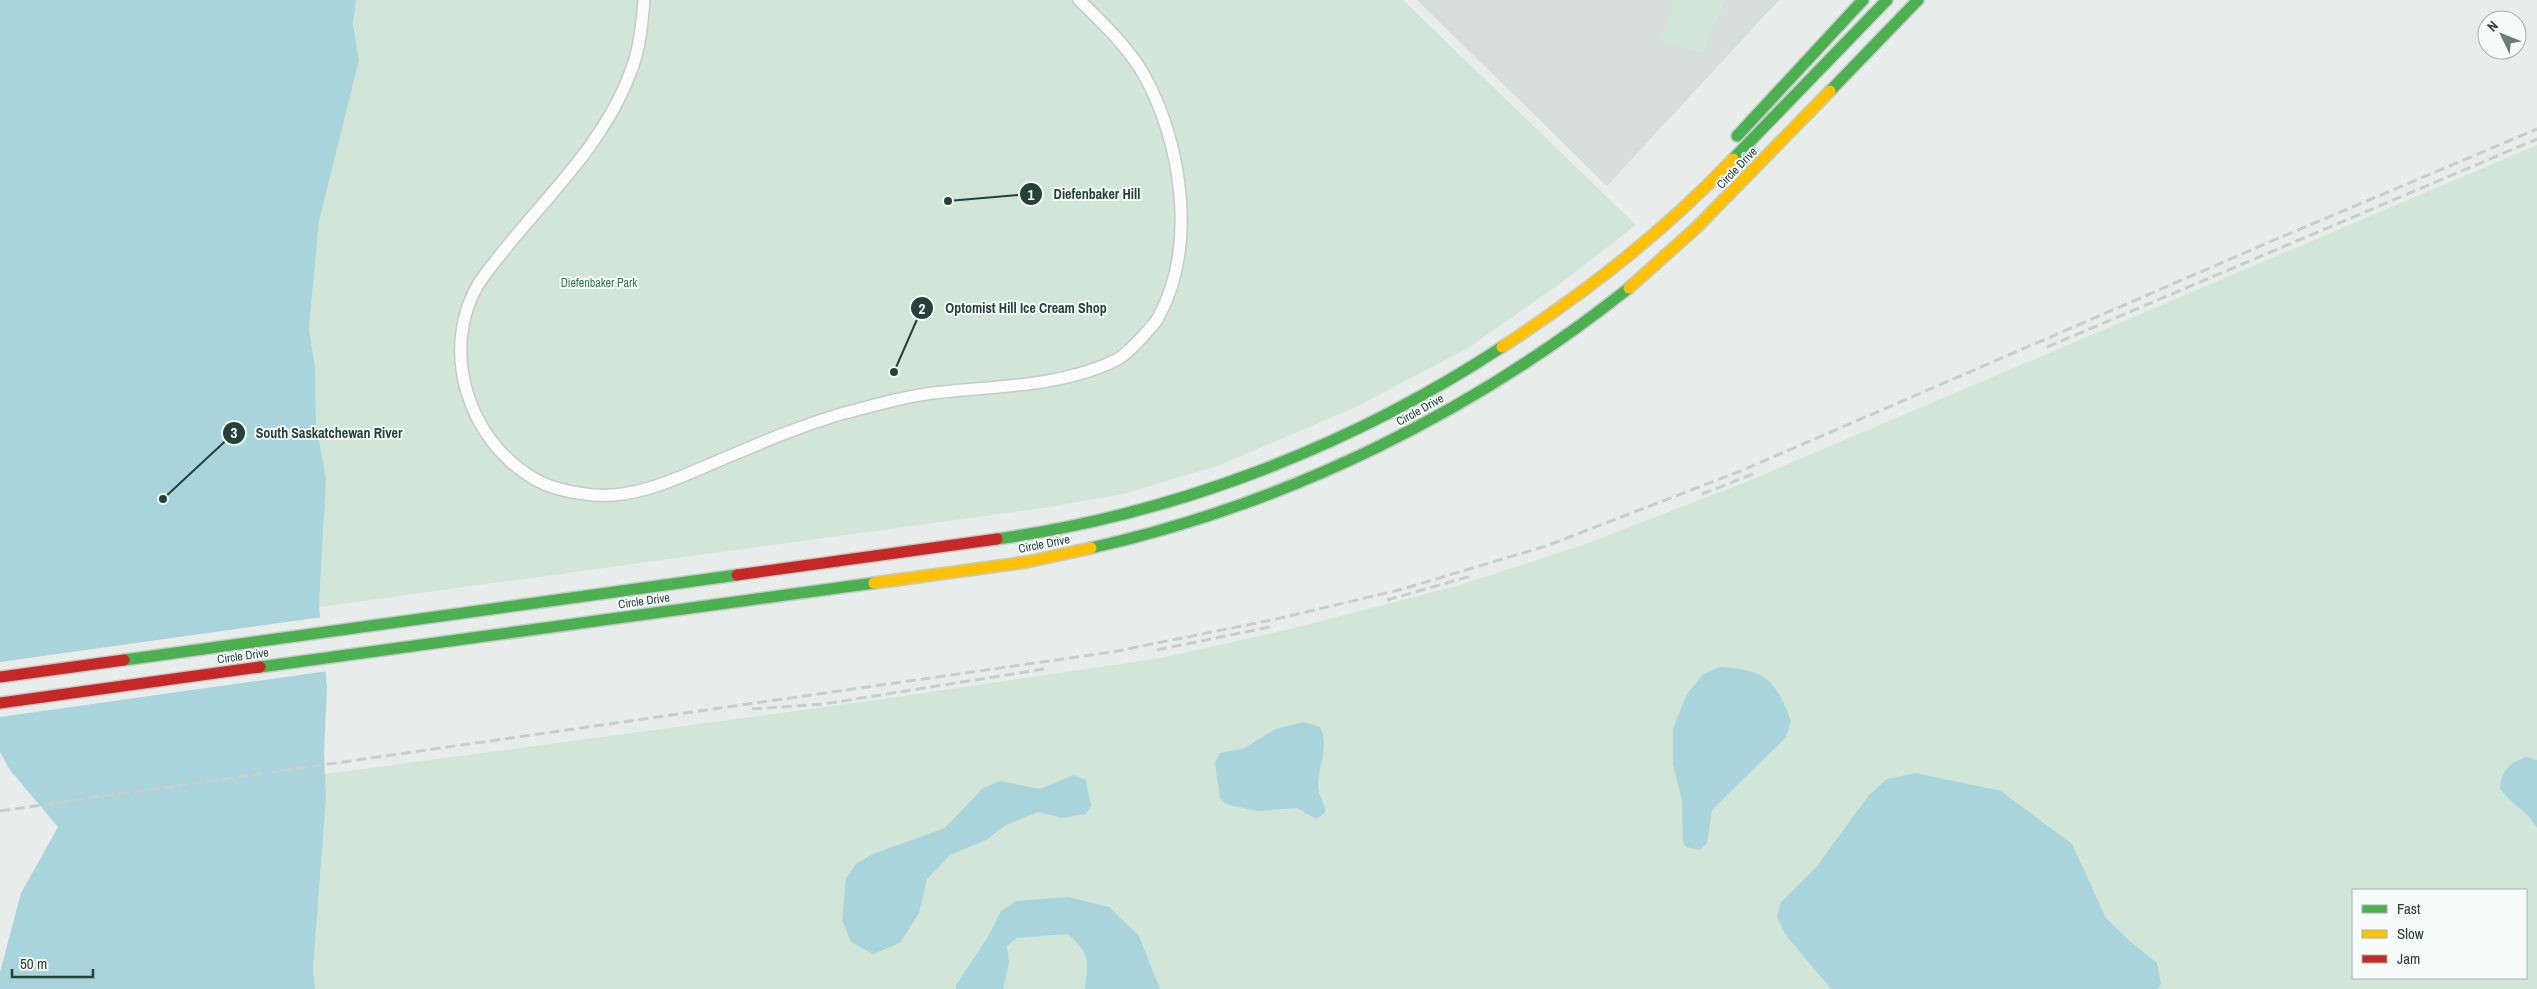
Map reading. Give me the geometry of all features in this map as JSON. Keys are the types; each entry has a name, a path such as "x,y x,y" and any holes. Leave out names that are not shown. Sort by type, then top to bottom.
{"highway":[{"path":"1728,146 1863,0"},
{"name":"Circle Drive","path":"0,677 1033,534 1084,525 1179,500 1227,484 1286,460 1422,396 1495,352 1582,294 1697,196 1887,0"},
{"name":"Circle Drive","path":"0,703 1027,562 1165,530 1266,495 1350,462 1453,408 1518,367 1603,308 1700,226 1918,0"},
{"path":"1836,84 1855,75 1932,0"},
{"path":"1548,316 1561,298 1633,239 1715,160"}],"street":[{"path":"644,0 641,36 632,70 620,97 583,156 479,283 472,294 462,333 460,355 464,384 475,416 488,436 518,468 535,480 552,486 594,495 654,487 751,447 848,413 923,394 1015,385 1088,372 1119,358 1139,341 1159,318 1178,260 1181,226 1175,156 1165,123 1143,74 1114,36 1079,0"}],"shaded area":[{"path":"1417,0 1779,0 1607,186"}],"green space":[{"name":"Diefenbaker Park","path":"356,0 1403,0 1636,225 1561,283 1468,348 1356,407 1220,465 1123,494 1050,507 319,607 324,518 316,424 315,368 309,328 319,222 359,60 353,24"},
{"path":"1675,0 1725,0 1703,53 1660,41"},
{"path":"2537,145 2537,989 315,989 313,969 326,798 325,774 855,703 1161,658 1294,628 1460,585 1580,546 1746,482"}],"water":[{"path":"0,0 356,0 353,24 359,60 319,222 309,328 315,368 316,424 326,479 319,607 327,687 324,753 326,798 313,969 315,989 0,989 0,972 21,893 58,827 10,770 0,752"},
{"path":"1719,667 1747,671 1758,674 1766,679 1779,695 1791,721 1786,737 1712,810 1707,843 1700,850 1686,847 1683,843 1682,802 1673,764 1673,729 1686,696 1702,675"},
{"path":"1303,722 1320,727 1323,734 1324,749 1318,786 1325,813 1316,819 1297,808 1257,811 1226,804 1220,798 1215,763 1220,753 1242,749 1276,729"},
{"path":"2527,757 2537,760 2537,828 2528,816 2500,789 2502,777 2507,768"},
{"path":"1916,773 2001,791 2072,844 2106,918 2157,963 2161,984 2158,989 1831,989 1785,934 1777,917 1781,902 1817,866 1869,795 1887,779"},
{"path":"1074,775 1086,780 1091,806 1086,814 1062,818 1038,812 1006,825 986,840 950,855 927,879 919,913 900,943 873,954 851,942 842,920 846,878 856,864 873,854 945,828 983,788 1000,781 1040,789"},
{"path":"1068,897 1109,907 1139,936 1160,989 1085,989 1086,958 1084,952 1067,934 1017,938 1007,946 1009,962 1003,989 956,989 956,985 989,935 1001,911 1016,901"}],"pier":[{"path":"323,617 328,671 0,717 0,662"}],"railway":[{"path":"0,811 1112,652 1272,620 1399,590 1546,546 1743,470 2279,238 2537,129"},
{"path":"2047,347 2537,139"},
{"path":"1702,494 1753,474"},
{"path":"1387,600 1471,576"},
{"path":"1157,650 1275,626"},
{"path":"752,709 824,704 1044,669"}],"traffic: fast":[{"path":"1737,136 1863,0"},
{"path":"1733,159 1887,0"},
{"path":"1830,91 1918,0"},
{"path":"1091,548 1164,529 1236,506 1306,479 1375,448 1441,414 1506,375 1569,333 1629,288"},
{"path":"997,539 1064,528 1130,512 1196,493 1260,471 1323,445 1385,415 1444,383 1502,347"},
{"path":"124,660 737,575"},
{"path":"260,667 874,583"}],"traffic: slow":[{"path":"1629,288 1697,227 1830,91"},
{"path":"1502,347 1564,305 1623,260 1680,211 1733,159"},
{"path":"874,583 1027,562 1091,548"}],"traffic: jam":[{"path":"737,575 997,539"},
{"path":"0,677 124,660"},
{"path":"0,703 260,667"}],"place":[{"name":"Diefenbaker Hill","path":"948,201"},
{"name":"Optomist Hill Ice Cream Shop","path":"894,372"},
{"name":"South Saskatchewan River","path":"163,499"}]}
